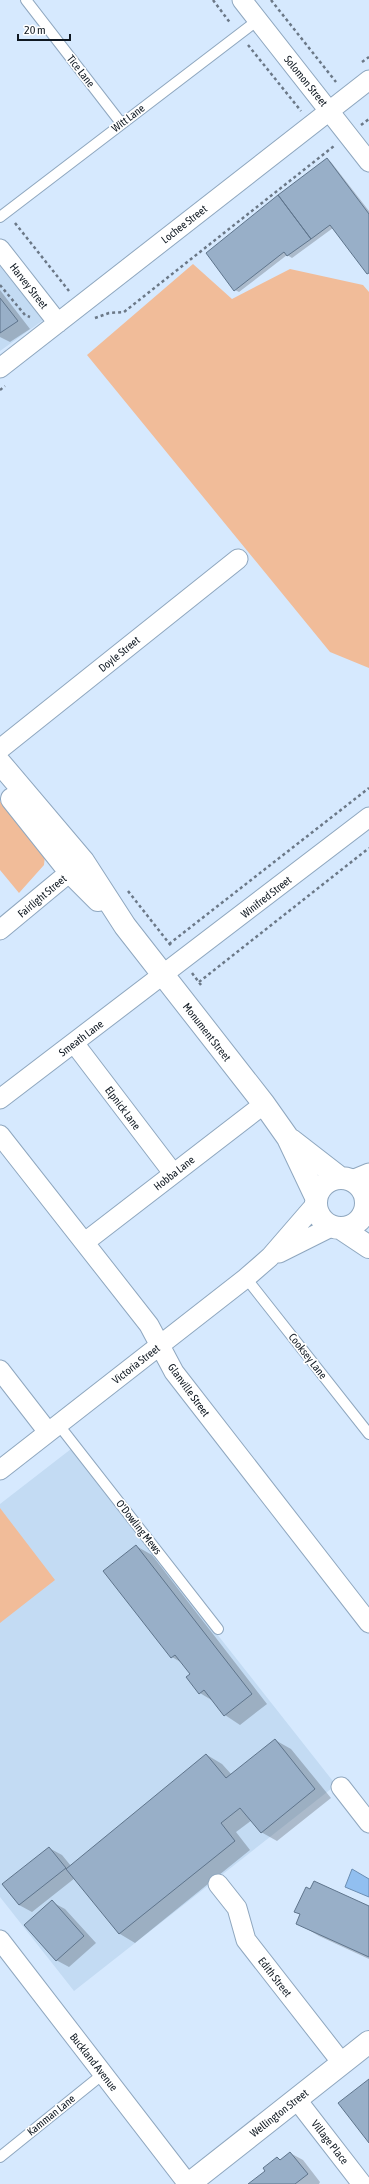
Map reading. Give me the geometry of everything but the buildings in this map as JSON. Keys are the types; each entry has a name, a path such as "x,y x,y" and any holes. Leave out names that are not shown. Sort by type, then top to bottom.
{"street":[{"name":"Solomon Street","path":"242,0 330,110 369,162"},
{"name":"Lochee Street","path":"3,377 58,323 330,110 363,73"},
{"name":"Harvey Street","path":"0,249 58,323"},
{"name":"Doyle Street","path":"0,749 238,559"},
{"name":"Monument Street","path":"0,763 76,866 125,926 264,1104 288,1138 315,1201"},
{"name":"Monument Street","path":"0,784 76,866"},
{"name":"Winifred Street","path":"163,976 369,817"},
{"name":"Fairlight Street","path":"0,930 76,866"},
{"name":"Smeath Lane","path":"0,1099 163,976"},
{"name":"Elpnick Lane","path":"74,1043 173,1173"},
{"name":"Hobba Lane","path":"85,1242 264,1104"},
{"name":"Glanville Street","path":"0,1135 150,1325 174,1372 369,1624"},
{"name":"Monument Street","path":"288,1138 354,1177"},
{"path":"336,1228 356,1223 367,1205 354,1177 325,1183 315,1201 320,1218 336,1228 369,1247"},
{"name":"Victoria Street","path":"0,1470 246,1278 270,1257 315,1201"},
{"name":"Victoria Street","path":"270,1257 336,1228"},
{"path":"0,1370 53,1428"},
{"path":"341,1787 369,1823"},
{"name":"Edith Street","path":"218,1884 236,1908 246,1940 342,2063"},
{"name":"Buckland Avenue","path":"0,1940 188,2184"},
{"name":"Wellington Street","path":"188,2184 369,2042"},
{"name":"Village Place","path":"297,2100 362,2184"}],"lane":[{"name":"Tice Lane","path":"26,0 121,123"},
{"name":"Witt Lane","path":"3,214 258,20"},
{"name":"Cooksey Lane","path":"246,1278 369,1434"},
{"name":"O'Dowling Mews","path":"53,1428 218,1629"},
{"name":"Kamman Lane","path":"0,2157 102,2074"}],"path":[{"path":"213,0 303,113"},
{"path":"271,0 336,82 341,78"},
{"path":"363,73 369,57"},
{"path":"90,320 109,313 124,312 369,119"},
{"path":"3,214 70,292"},
{"path":"0,284 25,316 36,318"},
{"path":"0,390 3,377"},
{"path":"169,944 369,788"},
{"path":"199,982 369,848"}],"shaded area":[{"path":"0,253 49,316 0,351"},
{"path":"193,264 232,299 290,269 363,285 369,292 369,668 330,652 87,355"},
{"path":"0,801 45,855 44,865 19,893 0,870"},
{"path":"71,1449 336,1785 74,1991 0,1897 0,1504"},
{"path":"0,1508 55,1580 0,1623"}],"water":[{"path":"352,1869 369,1879 369,1897 345,1887"}]}
